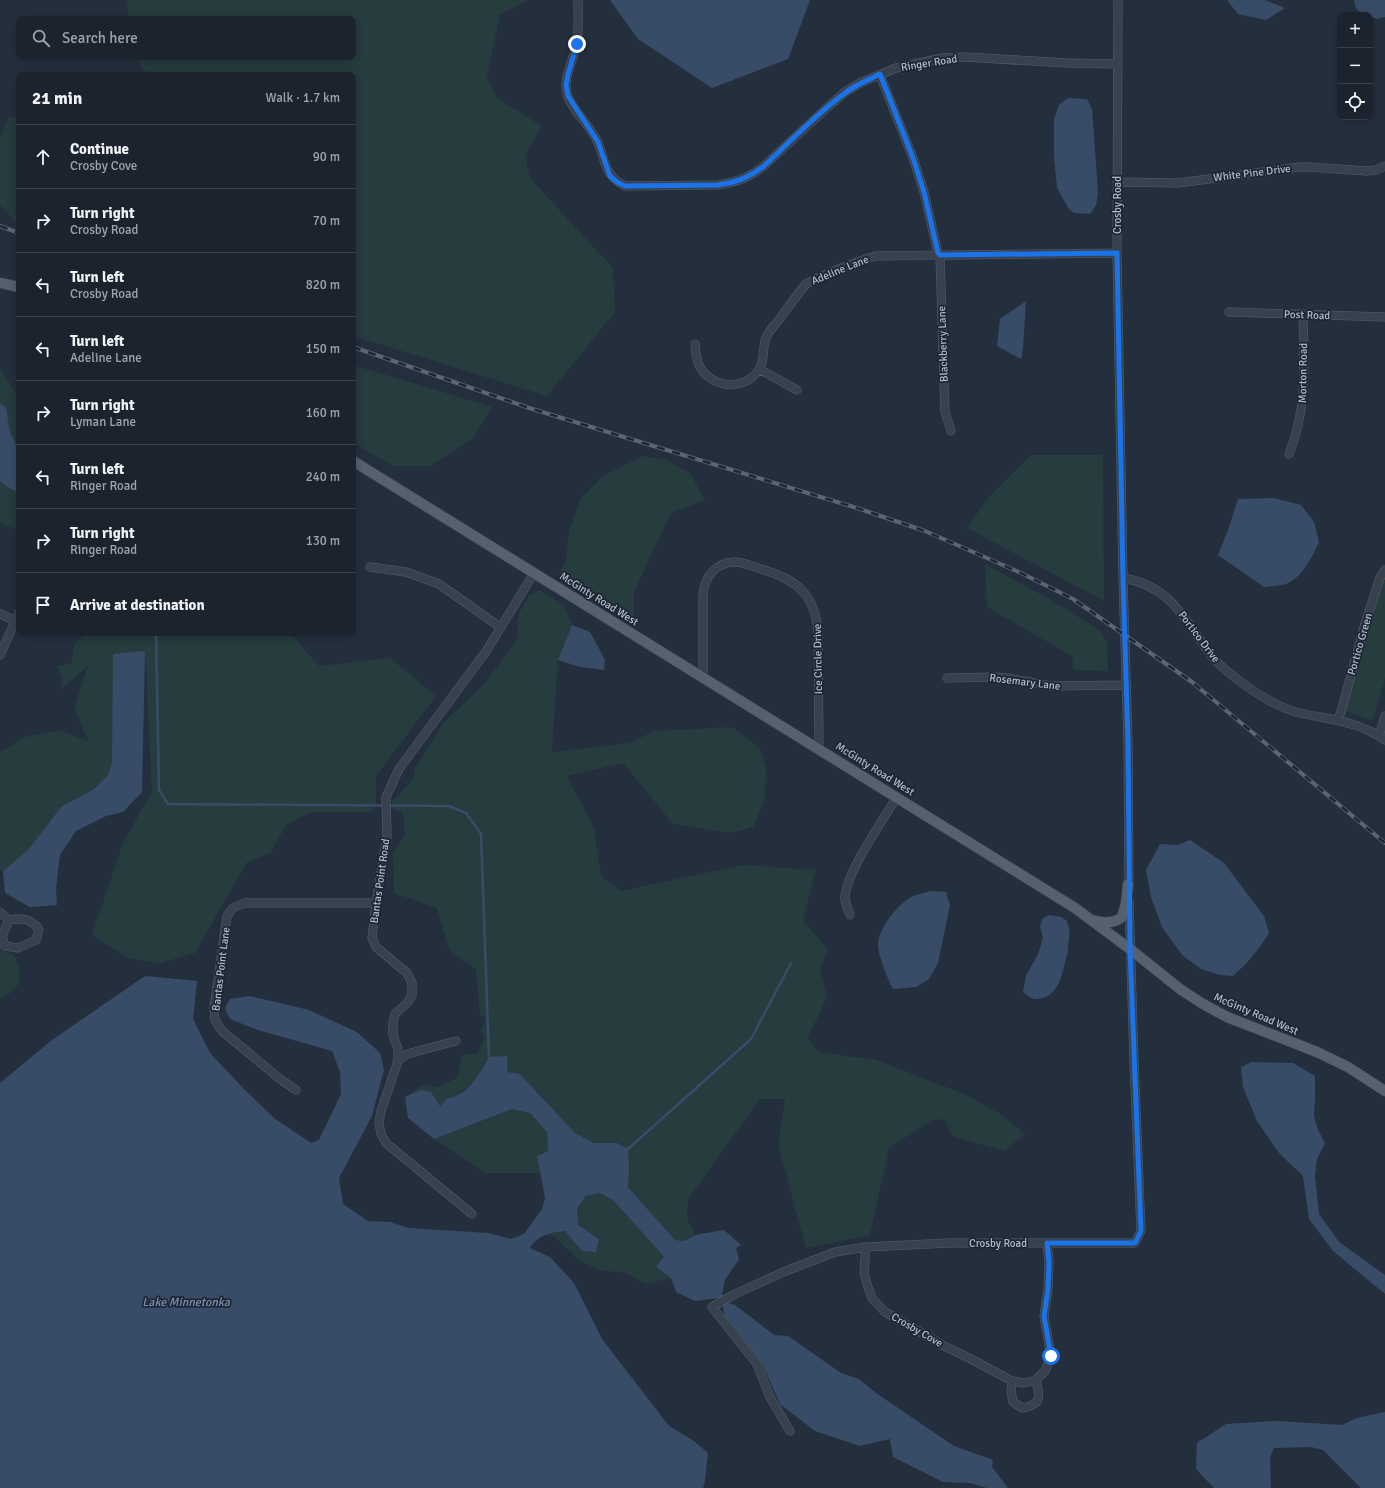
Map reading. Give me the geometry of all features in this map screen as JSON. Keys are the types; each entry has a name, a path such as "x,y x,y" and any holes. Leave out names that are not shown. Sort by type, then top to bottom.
{"main road":[{"path":"0,283 16,286"},
{"name":"McGinty Road West","path":"356,463 1075,908 1180,989 1203,1004 1227,1017 1317,1052 1348,1067 1385,1091"},
{"path":"1089,919 1110,922 1122,917 1126,903 1128,884"}],"street":[{"name":"Ringer Road","path":"578,0 577,38 566,85 568,96 598,142 610,176 625,186 718,185 730,184 743,180 764,166 845,92 880,74 919,62 958,57 1067,63 1118,64"},
{"name":"Crosby Road","path":"790,1430 770,1397 757,1364 746,1348 712,1307 737,1293 779,1274 835,1252 866,1247 949,1243 1135,1243 1141,1231 1128,884 1127,685 1123,578 1117,253 1118,0"},
{"name":"Blackberry Lane","path":"880,74 913,158 924,192 938,253 940,255 945,412 951,431"},
{"name":"White Pine Drive","path":"1118,182 1178,183 1300,167 1367,171 1376,170 1385,166"},
{"name":"Adeline Lane","path":"759,369 764,355 767,336 806,284 815,279 875,256 1117,253"},
{"name":"Post Road","path":"1229,312 1385,317"},
{"name":"Morton Road","path":"1290,454 1298,430 1303,405 1305,374 1303,314"},
{"path":"695,344 699,365 712,380 722,384 741,384 751,379 759,369 796,390"},
{"name":"Ice Circle Drive","path":"704,677 703,594 704,584 708,576 715,569 724,564 733,562 743,563 786,578 797,585 806,594 813,606 817,618 819,749"},
{"path":"370,567 406,572 439,584 500,627"},
{"name":"Portico Green","path":"1337,720 1341,712 1367,618 1380,578 1385,570"},
{"name":"Bantas Point Road","path":"472,1214 386,1143 381,1134 379,1123 381,1111 398,1061 398,1049 393,1035 393,1022 395,1014 408,1002 412,995 412,983 407,973 376,947 372,938 387,836 386,797 399,769 486,650 534,573"},
{"name":"Portico Drive","path":"1123,578 1144,583 1153,587 1173,602 1220,665 1247,686 1294,712 1337,720 1367,730 1382,738"},
{"path":"0,614 14,620"},
{"path":"0,655 16,617"},
{"name":"Rosemary Lane","path":"947,678 1000,677 1051,686 1127,685"},
{"path":"1382,738 1385,716"},
{"path":"850,915 845,900 848,885 862,852 897,797"},
{"name":"Bantas Point Lane","path":"296,1090 280,1079 222,1031 215,1020 214,1008 216,988 227,916 233,908 244,903 376,903"},
{"path":"0,912 9,920 20,919 32,921 39,929 36,940 18,948 5,946 2,936 9,920"},
{"path":"398,1061 407,1054 456,1041"},
{"path":"1036,1380 1039,1391 1038,1400 1032,1406 1022,1408 1013,1402 1010,1391 1012,1382 1024,1384 1036,1380 1045,1371 1051,1356 1044,1316 1048,1275 1047,1243"},
{"name":"Crosby Cove","path":"866,1247 864,1273 867,1284 872,1298 884,1312 1012,1382"}],"green space":[{"path":"127,0 528,0 500,15 487,76 497,98 542,126 525,155 530,178 613,268 615,312 547,396 356,337 356,72 148,72 142,70 138,60 356,60 356,16 129,16"},
{"path":"16,117 16,223 0,205 0,139 8,118"},
{"path":"356,366 492,407 473,438 430,466 392,466 356,444"},
{"path":"0,368 16,393 16,530 0,522"},
{"path":"1031,455 1103,455 1104,601 967,528 988,498"},
{"path":"643,456 667,460 690,473 705,500 671,513 634,592 634,620 559,574 566,561 569,531 581,498 603,476"},
{"path":"985,564 1053,601 1101,631 1107,642 1108,671 1074,670 1072,656 987,607"},
{"path":"1385,576 1385,678 1373,719 1371,720 1345,711 1345,708 1382,581"},
{"path":"540,590 564,605 572,625 558,660 552,752 630,743 654,731 732,727 760,748 766,768 765,799 753,827 731,833 673,824 623,763 567,776 594,828 601,876 621,891 743,865 816,870 803,920 828,950 820,967 827,996 808,1038 819,1052 876,1060 964,1094 999,1113 1025,1134 1004,1151 952,1136 945,1120 934,1119 889,1148 870,1235 806,1248 778,1145 785,1099 760,1099 688,1199 687,1218 695,1235 684,1241 675,1240 628,1187 629,1169 617,1143 594,1143 575,1133 520,1074 507,1073 489,1057 476,1080 456,1097 440,1106 431,1092 421,1090 405,1097 423,1085 438,1087 457,1078 462,1055 478,1053 484,1039 481,1029 485,1023 484,1017 480,1015 476,969 449,950 437,908 394,893 393,852 405,835 403,813 392,809 392,802 413,779 415,769 443,723 485,683 517,640 519,613 529,596"},
{"path":"83,636 293,636 319,666 390,658 436,696 376,776 376,805 371,812 311,812 287,824 270,853 247,862 195,953 160,963 130,959 92,935 123,843 152,791 145,651 108,775 94,789 61,807 28,850 3,871 0,870 0,752 25,737 60,730 89,742 74,709 88,666 61,689 62,677 56,666 71,664 75,642"},
{"path":"0,948 15,956 20,977 17,986 8,995 0,999"},
{"path":"512,1109 530,1113 547,1132 548,1151 537,1156 540,1173 485,1173 434,1139"},
{"path":"600,1193 614,1201 664,1257 656,1267 671,1278 645,1284 625,1273 598,1270 578,1259 554,1237 545,1234 565,1230 582,1251 599,1239 578,1225 577,1208 586,1196"}],"water":[{"path":"610,0 810,0 788,59 712,88 638,39"},
{"path":"1227,0 1265,0 1285,8 1266,20 1238,14"},
{"path":"1354,0 1385,0 1385,17 1378,19 1373,18 1373,12 1360,12 1356,9"},
{"path":"1068,98 1087,99 1092,109 1098,193 1096,205 1090,214 1074,213 1069,209 1057,188 1054,156 1054,119 1059,105"},
{"path":"1026,301 1021,359 997,346 1000,319"},
{"path":"0,403 6,408 10,432 16,445 16,492 0,481"},
{"path":"1274,498 1301,505 1314,522 1319,542 1306,566 1297,577 1286,584 1264,587 1218,555 1238,499"},
{"path":"572,625 590,632 605,660 604,670 580,667 558,660"},
{"path":"145,651 142,792 123,812 106,816 76,831 60,855 56,888 57,905 30,907 5,893 3,871 28,850 61,807 94,789 108,775 112,762 113,654"},
{"path":"1190,840 1224,863 1264,916 1269,933 1253,956 1233,976 1220,975 1201,969 1182,955 1162,927 1151,897 1146,870 1160,844 1178,845"},
{"path":"931,891 946,892 950,905 938,963 929,979 916,987 893,989 878,949 879,938 890,917 907,899 915,895"},
{"path":"1050,915 1061,917 1067,921 1069,928 1068,952 1058,985 1054,991 1043,998 1034,999 1023,992 1026,976 1038,954 1043,938 1040,926 1043,918"},
{"name":"Lake Minnetonka","path":"145,976 197,981 193,1019 210,1053 274,1118 311,1143 319,1140 341,1094 340,1072 332,1051 258,1030 230,1019 225,1008 230,999 250,996 309,1010 357,1032 380,1053 384,1070 372,1116 339,1178 343,1204 368,1221 390,1222 409,1228 488,1233 511,1239 524,1234 542,1209 545,1198 537,1156 548,1151 547,1132 530,1113 512,1109 434,1139 408,1118 405,1097 421,1090 431,1092 440,1106 448,1098 462,1093 473,1083 489,1057 507,1056 507,1072 520,1074 575,1133 594,1143 617,1143 628,1149 628,1187 675,1240 684,1241 695,1235 724,1230 741,1245 736,1248 739,1259 725,1280 722,1294 728,1303 735,1305 774,1335 788,1336 841,1373 859,1379 876,1393 954,1446 993,1460 992,1467 1008,1488 987,1488 970,1483 943,1482 893,1457 890,1439 860,1446 815,1431 780,1404 762,1363 724,1315 723,1306 718,1298 695,1301 676,1292 671,1278 656,1267 664,1257 614,1201 600,1193 586,1196 577,1208 578,1225 599,1239 596,1252 582,1251 565,1231 545,1235 533,1243 530,1248 550,1257 574,1283 602,1339 669,1426 694,1441 708,1453 703,1488 0,1488 0,1083 52,1040"},
{"path":"1252,1062 1293,1063 1315,1076 1314,1116 1318,1130 1325,1143 1317,1159 1315,1176 1319,1214 1339,1242 1385,1275 1385,1294 1333,1251 1309,1219 1303,1176 1279,1153 1257,1121 1243,1087 1241,1067"},
{"path":"1385,1412 1385,1488 1361,1488 1323,1450 1311,1447 1274,1448 1270,1457 1271,1488 1214,1488 1196,1469 1197,1443 1226,1424 1277,1421 1342,1425 1357,1418"}],"waterway":[{"path":"156,636 159,790 168,804 449,806 466,813 481,834 489,1057"},
{"path":"628,1149 751,1039 791,963"}],"railway":[{"path":"0,226 16,232"},
{"path":"356,348 529,408 860,509 925,531 1021,573 1073,599 1192,682 1385,843"}],"route":[{"path":"577,44 566,85 568,96 598,142 610,176 625,186 718,185 730,184 743,180 764,166 845,92 880,74 901,124 913,158 924,192 938,253 940,255 1117,253 1123,578 1126,635 1128,743 1128,884 1141,1231 1135,1243 1047,1243 1049,1262 1048,1289 1044,1316 1051,1356"}]}
